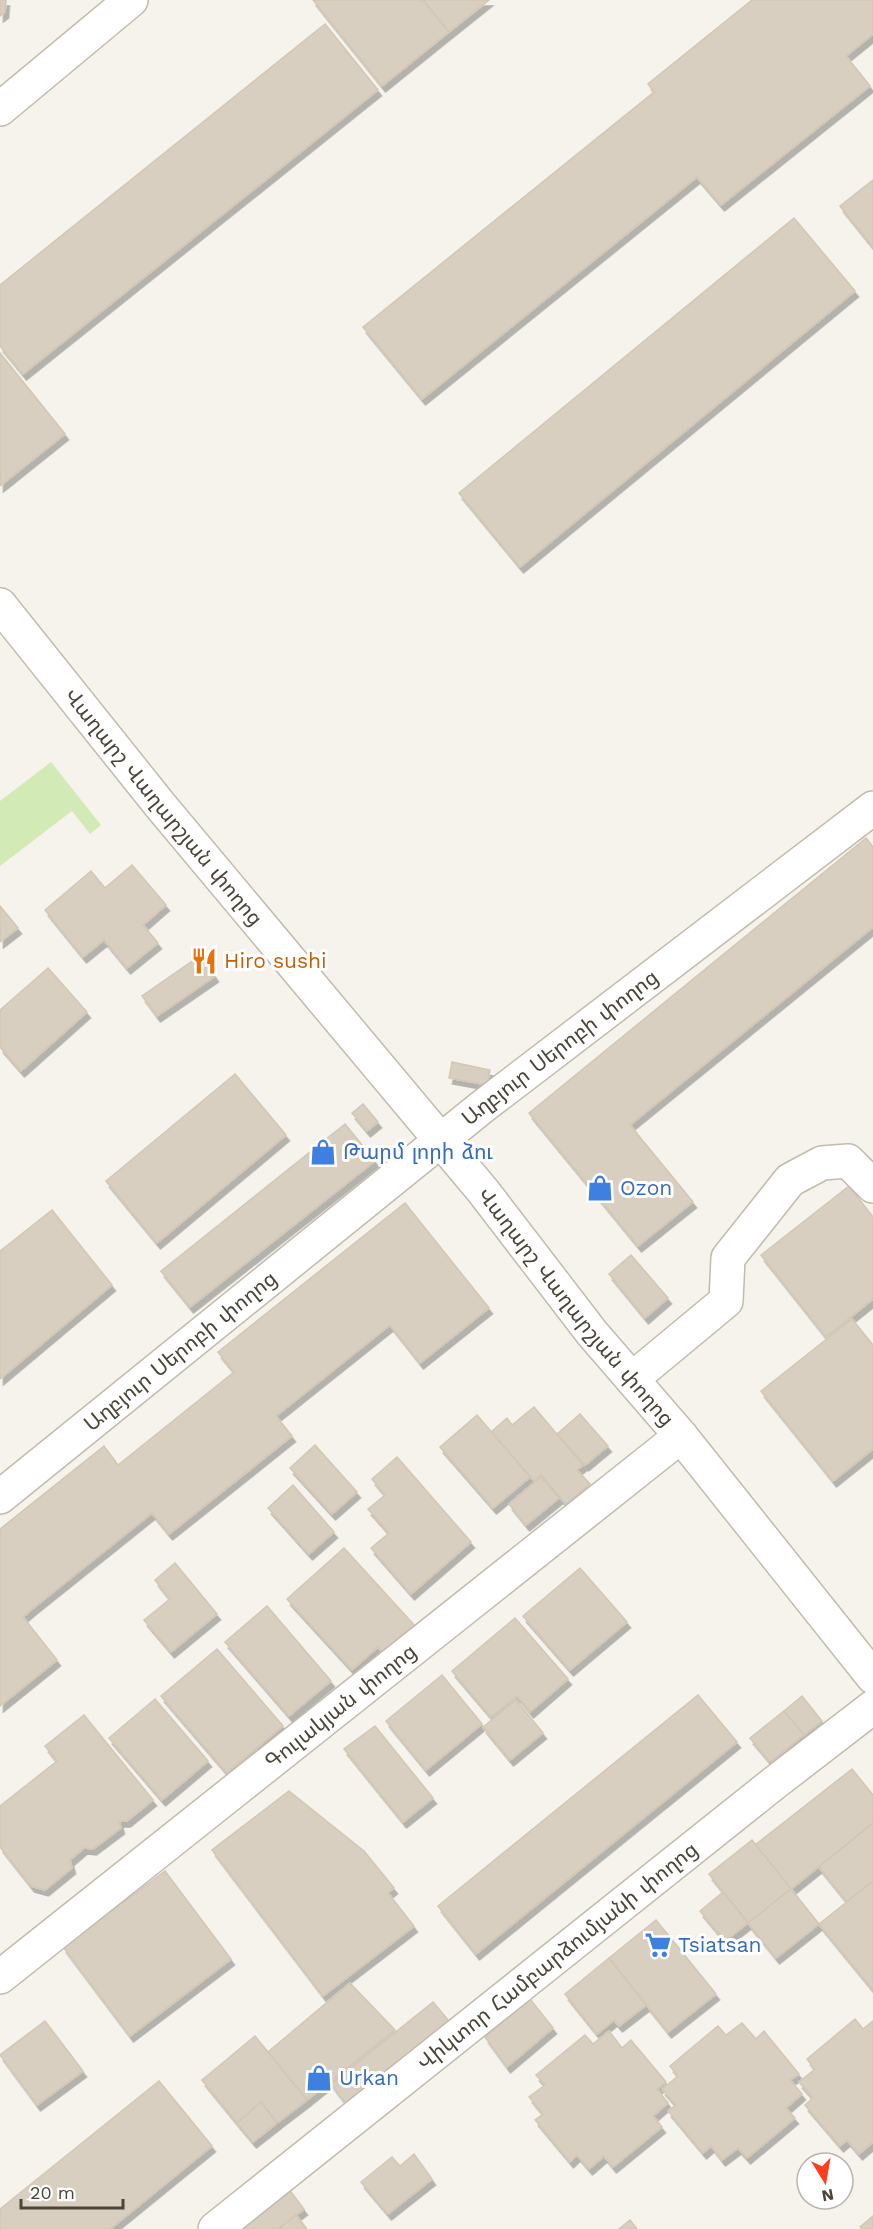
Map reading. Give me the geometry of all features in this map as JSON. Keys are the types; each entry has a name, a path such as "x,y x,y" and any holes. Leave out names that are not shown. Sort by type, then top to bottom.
{"street":[{"path":"0,108 131,0"},
{"name":"Վաղարշ Վաղարշյան փողոց","path":"0,605 160,805 483,1191 592,1333 681,1436 873,1677"},
{"name":"Աղբյուր Սերոբի փողոց","path":"0,1497 482,1107 873,808"},
{"path":"632,1379 726,1301 728,1258 790,1180 822,1163 848,1161 873,1186"},
{"name":"Գուլակյան փողոց","path":"0,1977 681,1436"},
{"name":"Վիկտոր Համբարձումյանի փողոց","path":"215,2229 773,1784 873,1707"}],"green space":[{"path":"51,762 101,825 90,834 72,811 0,866 0,801"}],"building":[{"path":"0,0 6,0 5,12 0,16"},
{"path":"313,0 423,0 449,32 382,86"},
{"path":"423,0 489,0 449,32"},
{"path":"752,0 873,0 873,34 846,56 870,86 721,205 697,177 422,399 363,327 654,92 648,84"},
{"path":"325,24 378,90 23,374 0,346 0,285"},
{"path":"873,180 873,247 840,206"},
{"path":"794,218 855,291 520,567 459,493"},
{"path":"0,353 65,434 0,486"},
{"path":"866,838 873,847 873,927 630,1125 693,1202 638,1246 529,1113"},
{"path":"132,865 166,905 143,925 158,943 127,968 104,940 83,957 45,910 91,871 105,888"},
{"path":"0,906 18,928 0,942"},
{"path":"201,955 215,976 157,1016 142,996"},
{"path":"48,968 87,1012 21,1071 0,1047 0,1010"},
{"path":"452,1062 490,1070 487,1085 449,1078"},
{"path":"235,1074 286,1135 157,1243 106,1181"},
{"path":"363,1104 378,1122 367,1131 352,1113"},
{"path":"345,1124 375,1161 190,1307 161,1271"},
{"path":"849,1186 873,1217 873,1299 826,1337 761,1255"},
{"path":"405,1203 489,1308 420,1363 390,1325 276,1416 292,1436 169,1534 152,1513 31,1610 23,1617 57,1660 0,1706 0,1529 104,1446 118,1465 234,1372 218,1352"},
{"path":"52,1210 112,1285 0,1379 0,1251"},
{"path":"631,1255 668,1298 645,1318 609,1274"},
{"path":"852,1319 873,1345 873,1449 833,1481 761,1391"},
{"path":"534,1407 583,1465 577,1470 590,1484 566,1504 541,1475 534,1481 491,1432 507,1418 512,1425"},
{"path":"580,1414 608,1446 585,1465 557,1434"},
{"path":"477,1415 530,1477 493,1508 440,1447"},
{"path":"315,1445 357,1492 332,1514 290,1468"},
{"path":"397,1457 471,1542 411,1594 371,1548 389,1533 368,1509 385,1495 372,1479"},
{"path":"541,1477 559,1498 526,1525 509,1504"},
{"path":"293,1485 334,1532 309,1554 268,1508"},
{"path":"344,1548 416,1627 385,1655 378,1647 352,1670 287,1599"},
{"path":"175,1563 217,1614 171,1652 144,1620 170,1599 155,1580"},
{"path":"580,1568 627,1622 570,1670 523,1616"},
{"path":"267,1606 331,1681 289,1716 225,1642"},
{"path":"515,1618 568,1679 530,1712 517,1696 491,1717 452,1671"},
{"path":"217,1649 283,1726 227,1773 161,1696"},
{"path":"442,1675 482,1724 426,1770 386,1721"},
{"path":"698,1695 737,1742 476,1954 438,1906"},
{"path":"802,1696 822,1721 804,1735 784,1711"},
{"path":"155,1699 208,1761 162,1800 109,1738"},
{"path":"516,1700 543,1733 510,1760 483,1727"},
{"path":"784,1711 804,1735 770,1762 750,1738"},
{"path":"84,1715 153,1800 127,1821 119,1821 121,1828 93,1849 84,1848 70,1860 72,1868 45,1890 31,1886 0,1847 0,1806 57,1761 45,1746"},
{"path":"375,1726 433,1798 403,1822 344,1749"},
{"path":"852,1769 873,1795 873,1823 791,1889 755,1845"},
{"path":"289,1791 364,1851 394,1888 388,1893 414,1926 323,1996 212,1850"},
{"path":"873,1823 873,1881 847,1902 819,1867"},
{"path":"752,1840 791,1889 748,1923 709,1874"},
{"path":"165,1871 231,1959 130,2036 63,1947"},
{"path":"873,1881 873,1990 819,1924"},
{"path":"791,1889 819,1924 776,1958 748,1923"},
{"path":"723,1892 748,1923 725,1941 700,1911"},
{"path":"656,1920 716,1994 668,2032 609,1958"},
{"path":"609,1958 646,2005 619,2026 614,2020 597,2034 565,1994"},
{"path":"350,1983 395,2030 307,2100 268,2052"},
{"path":"530,1999 553,2028 507,2067 485,2037"},
{"path":"433,2002 453,2026 350,2109 331,2084"},
{"path":"855,2019 863,2029 873,2021 873,2142 859,2154 847,2140 840,2146 805,2105 813,2098 799,2082 815,2069 807,2059"},
{"path":"45,2021 83,2071 37,2105 0,2055"},
{"path":"742,2023 756,2039 764,2031 799,2074 790,2080 802,2094 786,2108 795,2118 747,2158 738,2148 722,2160 711,2146 703,2153 668,2111 676,2105 662,2089 678,2076 670,2066 718,2026 726,2035"},
{"path":"609,2031 622,2048 631,2040 666,2082 657,2089 668,2103 653,2116 662,2127 613,2167 604,2156 589,2169 577,2155 570,2162 535,2120 543,2114 529,2097 545,2085 536,2075 585,2035 593,2044"},
{"path":"255,2036 307,2100 277,2123 261,2102 237,2123 202,2080"},
{"path":"159,2081 212,2146 110,2229 0,2229 0,2209"},
{"path":"261,2102 277,2123 253,2142 237,2123"},
{"path":"414,2154 432,2179 388,2214 361,2182 392,2157 400,2166"},
{"path":"288,2188 304,2209 278,2229 241,2229"},
{"path":"296,2215 307,2229 278,2229"},
{"path":"873,2216 873,2229 860,2227"},
{"path":"630,2220 637,2229 619,2229"}],"place":[{"name":"Hiro sushi","path":"204,961"},
{"name":"Թարմ լորի ձու","path":"323,1152"},
{"name":"Ozon","path":"600,1188"},
{"name":"Tsiatsan","path":"658,1945"},
{"name":"Urkan","path":"319,2078"}]}
